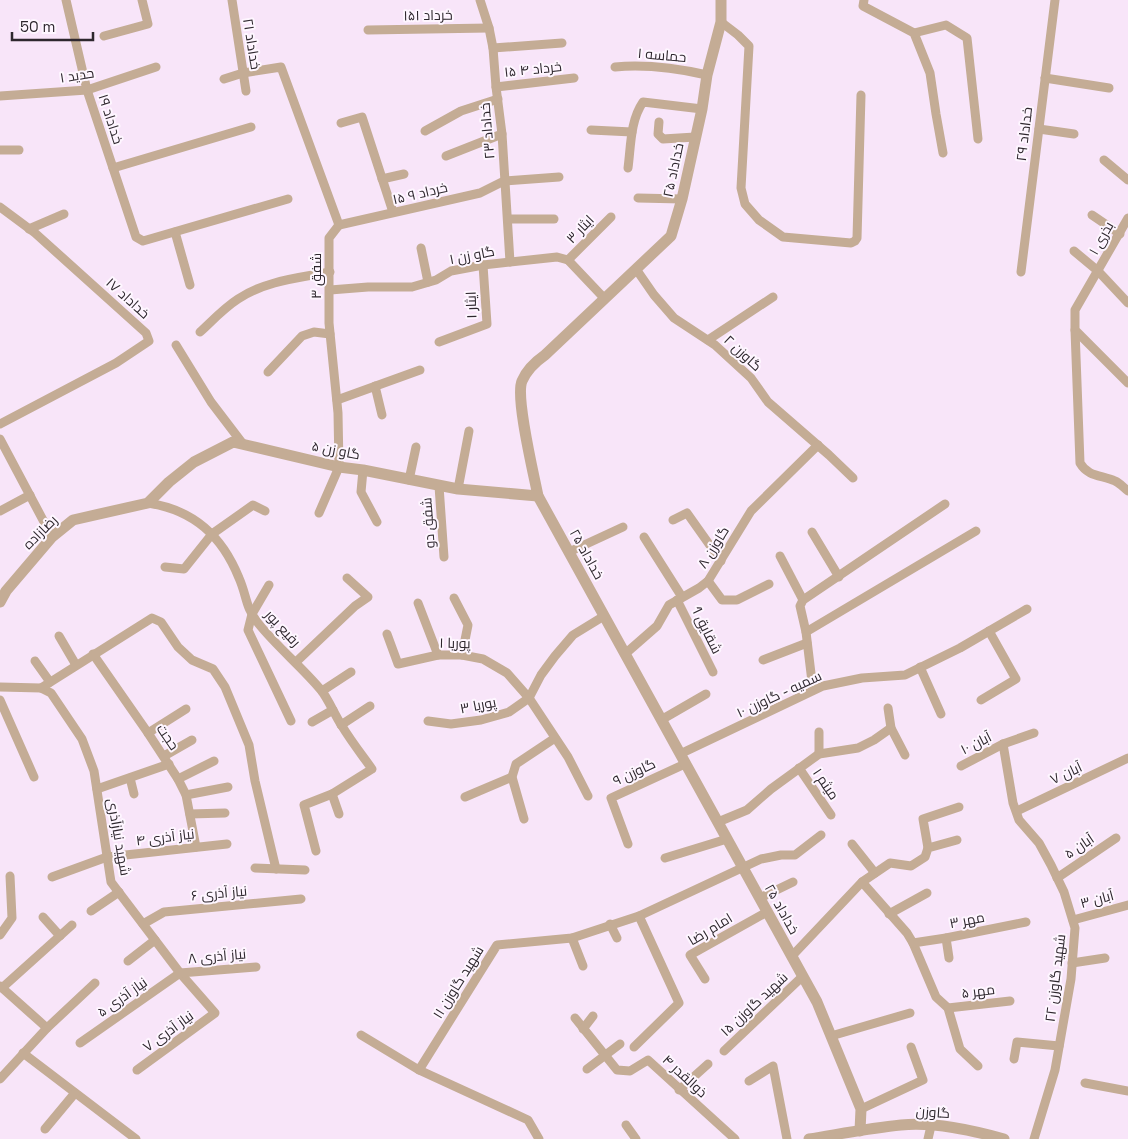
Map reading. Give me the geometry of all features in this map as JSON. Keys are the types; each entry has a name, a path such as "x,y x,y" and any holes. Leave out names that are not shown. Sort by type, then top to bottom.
{"street":[{"name":"خداداد ۱۹","path":"66,0 87,90 136,237 143,241 175,232"},
{"path":"104,36 148,24 142,0"},
{"name":"خداداد ۲۱","path":"232,0 246,91"},
{"name":"خداداد ۲۳","path":"480,0 493,48 502,134 510,262"},
{"name":"خداداد ۲۵","path":"721,0 721,22 707,75 702,108 682,200 671,236 545,355 532,365 521,383 523,419 538,496 818,1002 861,1109 859,1135"},
{"path":"864,0 863,6 914,34 930,73 944,153"},
{"name":"خداداد ۲۹","path":"1021,272 1055,0"},
{"path":"721,22 749,46 741,188 745,204 759,220 783,237 851,243 855,241 861,95"},
{"path":"914,34 946,25 966,38 978,139"},
{"name":"۱۵خرداد ۱","path":"368,30 489,28"},
{"path":"493,48 562,43"},
{"name":"حماسه ۱","path":"615,68 632,66 670,67 707,75"},
{"name":"حدید ۱","path":"0,96 87,90 156,67"},
{"path":"224,80 243,73 282,67 339,225"},
{"name":"۱۵ خرداد ۴","path":"496,87 574,78"},
{"path":"1045,78 1109,88"},
{"path":"425,131 461,111 498,99"},
{"path":"628,168 636,112 643,102 702,108"},
{"path":"341,123 362,116 393,212"},
{"path":"659,122 658,134 664,139 695,137"},
{"path":"113,168 251,127"},
{"path":"1039,129 1074,134"},
{"path":"591,130 632,132"},
{"path":"446,156 502,134"},
{"path":"0,150 19,150"},
{"path":"1104,160 1128,180"},
{"path":"382,179 404,174"},
{"path":"504,181 559,177"},
{"name":"۱۵ خرداد ۹","path":"339,225 480,193 504,181"},
{"path":"638,198 682,200"},
{"path":"190,285 175,232 288,199"},
{"name":"خداداد ۱۷","path":"0,207 29,228 146,332 150,341 116,363 0,424"},
{"path":"29,228 64,214"},
{"path":"1092,215 1120,234"},
{"name":"ایثار ۳","path":"568,260 611,217"},
{"path":"508,218 554,219"},
{"name":"بذری ۱","path":"1128,218 1075,310 1080,462 1090,474 1117,481 1128,491"},
{"name":"شفق ۳","path":"339,225 330,238 330,334 337,400 339,467"},
{"path":"422,248 428,282"},
{"path":"1074,251 1098,271 1128,303"},
{"name":"گاو زن ۱","path":"330,290 368,287 412,287 436,280 451,271 483,265 557,257 568,260"},
{"path":"568,260 604,298"},
{"name":"ایثار ۱","path":"439,342 487,324 483,265"},
{"name":"گاوزن ۲","path":"636,269 654,295 674,318 708,340 751,378 768,402 853,478"},
{"path":"200,332 237,300 256,289 282,280 330,272"},
{"path":"708,340 773,297"},
{"path":"1075,330 1128,384"},
{"path":"268,372 302,336 314,332 330,334"},
{"path":"176,345 211,402 243,444"},
{"path":"337,400 420,370"},
{"path":"375,386 382,415"},
{"path":"458,489 469,430"},
{"path":"0,439 52,537"},
{"name":"گاو زن ۵","path":"148,503 169,482 194,462 233,442 339,467 364,470 439,486 538,496"},
{"name":"گاوزن ۸","path":"625,654 657,626 669,605 708,580 751,511 818,445"},
{"path":"409,480 416,447"},
{"path":"319,513 339,467"},
{"path":"364,470 361,492 377,522"},
{"name":"شفق دو","path":"439,486 444,558"},
{"path":"0,511 30,496"},
{"name":"رفیع پور","path":"148,503 164,505 191,518 212,534 227,553 240,580 248,608 258,623 322,691 341,724 372,770 332,794"},
{"name":"رضازاده","path":"0,602 6,591 52,537 73,520 148,503"},
{"path":"813,690 806,632 800,606 803,600 945,504"},
{"path":"165,567 184,568 212,534 253,505 265,511"},
{"path":"674,520 687,513 721,561"},
{"path":"569,552 624,528"},
{"path":"806,632 976,530"},
{"path":"812,532 839,577"},
{"name":"شقایق 1","path":"644,537 679,599 713,672"},
{"path":"780,556 803,600"},
{"path":"296,662 355,606 368,597 347,578"},
{"path":"708,580 722,600 737,600 769,584"},
{"path":"269,585 252,614 248,630 291,721"},
{"path":"454,598 468,625 462,654"},
{"path":"418,603 438,656"},
{"name":"سمیه - گاوزن ۱۰","path":"683,759 762,716 823,686 862,678 905,675 960,648 1027,609"},
{"path":"529,698 541,675 573,635 604,616"},
{"path":"0,687 41,688 152,618 161,622 178,647 192,660 213,669 225,687 249,745 255,781 276,869"},
{"path":"981,700 1016,679 989,631"},
{"name":"پوریا ۱","path":"387,634 398,664 438,656 462,654 483,658 507,673 529,698 568,757 588,796"},
{"path":"59,636 76,665"},
{"path":"762,660 807,643"},
{"name":"حجت","path":"93,654 178,779 186,795 196,847"},
{"path":"35,662 50,682"},
{"path":"920,668 941,714"},
{"path":"322,691 351,672"},
{"name":"شهید نیازآذری","path":"41,688 51,693 82,740 94,771 111,882 180,973 216,1013"},
{"path":"661,720 706,694"},
{"name":"پوریا ۳","path":"428,720 451,724 481,720 509,712 529,698"},
{"path":"0,700 34,777"},
{"path":"341,724 370,706"},
{"path":"888,708 891,728 905,755"},
{"path":"148,733 186,709"},
{"path":"312,722 333,710"},
{"path":"718,822 747,810 819,754 858,748 891,728"},
{"path":"819,732 819,754"},
{"name":"آبان ۱۰","path":"961,766 1003,744 1034,733"},
{"path":"524,819 512,777 516,764 555,738"},
{"path":"97,789 130,778 166,760 192,740"},
{"name":"شهید گاوزن ۲۲","path":"1003,744 1013,803 1019,820 1039,843 1057,878 1075,928 1072,963 1055,1070 1034,1139"},
{"name":"آبان ۷","path":"1016,811 1128,758"},
{"name":"گاوزن ۹","path":"628,844 611,798 683,759"},
{"path":"178,779 214,761"},
{"name":"میثم ۱","path":"799,768 831,815"},
{"path":"466,797 512,777"},
{"path":"130,778 134,794"},
{"path":"186,795 228,787"},
{"path":"316,851 304,805 332,794 339,814"},
{"path":"792,956 862,882 890,863 911,866 925,857 928,848 923,818 958,807"},
{"path":"190,814 225,813"},
{"name":"شهید گاوزن ۱۱","path":"419,1070 497,945 572,938 610,924 640,916 761,859 781,855 795,855 821,835"},
{"name":"آبان ۵","path":"1057,878 1116,838"},
{"path":"665,858 727,839"},
{"path":"928,848 957,840"},
{"name":"نیاز آذری ۴","path":"52,876 107,857 227,844"},
{"path":"852,844 875,873"},
{"path":"255,868 305,870"},
{"path":"0,935 12,918 10,876"},
{"path":"760,898 793,882"},
{"path":"862,882 907,933 936,997 948,1008 960,1049 978,1066"},
{"path":"91,911 119,892"},
{"path":"889,914 927,892"},
{"name":"نیاز آذری ۶","path":"143,924 164,912 301,899"},
{"name":"آبان ۳","path":"1073,920 1128,905"},
{"name":"امام رضا","path":"705,979 690,955 767,912"},
{"path":"634,1047 679,1003 640,916"},
{"path":"44,917 60,936"},
{"name":"مهر ۳","path":"913,943 1026,922"},
{"path":"610,924 617,938"},
{"path":"47,1028 1,987 72,925"},
{"path":"572,938 583,966"},
{"path":"946,938 949,958"},
{"path":"128,961 155,940"},
{"path":"1072,963 1105,958"},
{"name":"نیاز آذری ۸","path":"180,973 256,967"},
{"name":"نیاز آذری ۵","path":"80,1043 180,973"},
{"name":"شهید گاوزن ۱۵","path":"724,1051 803,976"},
{"path":"0,1078 47,1028 96,983"},
{"name":"مهر ۵","path":"948,1008 1010,1001"},
{"name":"نیاز آذری ۷","path":"137,1070 216,1013"},
{"path":"831,1036 910,1013"},
{"path":"583,1029 593,1016"},
{"name":"ذوالقدر ۴","path":"575,1018 617,1070 630,1071 648,1060 735,1139"},
{"path":"361,1034 419,1070 528,1120 539,1139"},
{"path":"1014,1058 1017,1042 1059,1046"},
{"path":"587,1069 620,1044"},
{"path":"861,1109 923,1080 911,1047"},
{"path":"23,1054 75,1093 124,1136 136,1139"},
{"path":"679,1090 708,1064"},
{"path":"749,1081 773,1066 787,1139"},
{"path":"1085,1084 1128,1090"},
{"path":"45,1129 75,1093"},
{"path":"626,1125 636,1139"},
{"name":"گاوزن","path":"809,1139 859,1135 902,1125 931,1126 980,1132 1004,1139"},
{"path":"928,1139 931,1126"}]}
